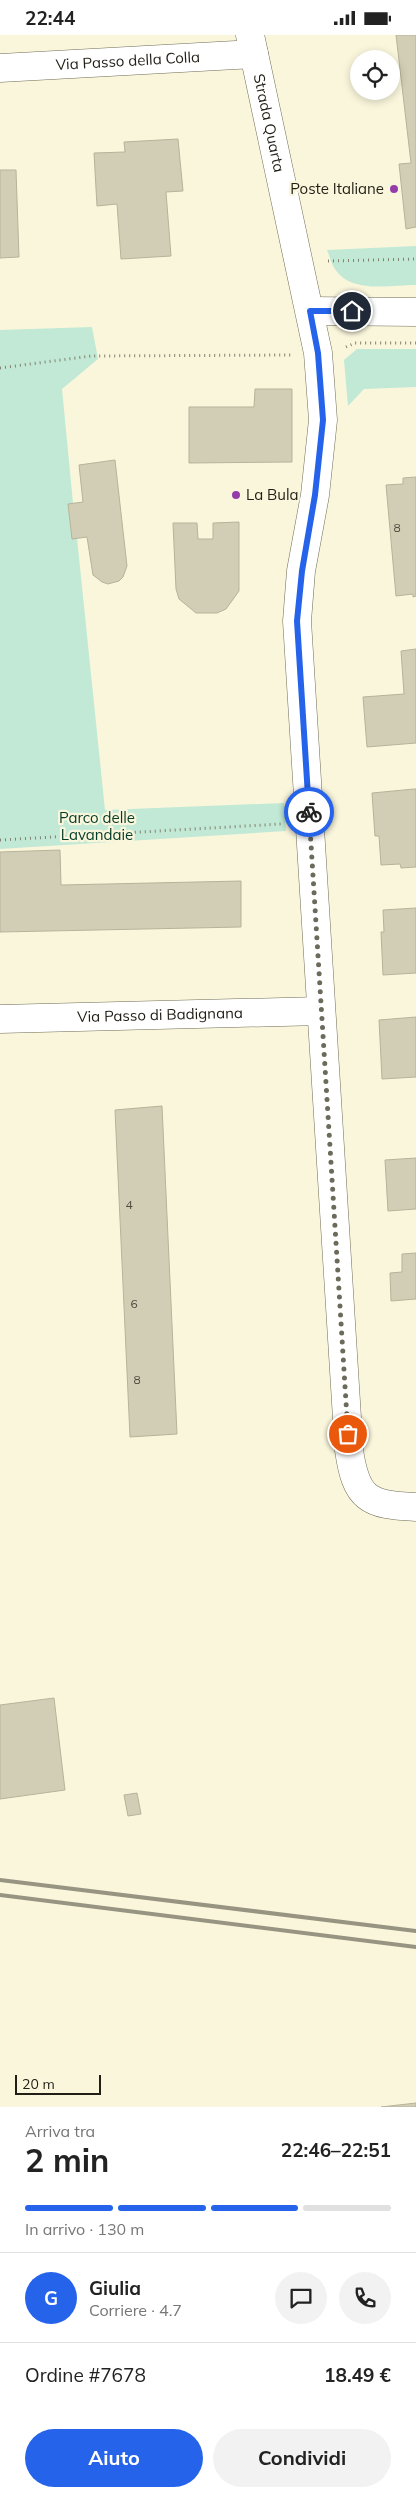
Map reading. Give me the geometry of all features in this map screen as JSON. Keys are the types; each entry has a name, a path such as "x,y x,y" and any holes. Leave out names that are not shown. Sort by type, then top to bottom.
{"street":[{"name":"Via Passo della Colla","path":"0,68 252,45"},
{"name":"Strada Quarta","path":"252,45 318,353 323,420 315,495 302,571 297,621 348,1441 352,1473 359,1489 372,1500 393,1506 416,1507"},
{"path":"310,311 416,313"},
{"name":"Via Passo di Badignana","path":"0,1019 321,1011"}],"path":[{"path":"298,255 327,261 416,259"},
{"path":"0,368 91,356 318,353 335,352 355,343 416,343"},
{"path":"0,840 310,822"}],"green space":[{"path":"416,246 416,285 395,286 361,285 351,282 342,277 332,265 327,250"},
{"name":"Parco delle Lavandaie","path":"92,327 98,359 62,389 73,503 68,504 77,538 105,810 284,803 286,831 0,849 0,330"},
{"path":"357,349 416,349 416,387 364,389 348,406 344,360"}],"building":[{"path":"396,35 416,35 416,227 406,229 399,164 411,163 400,69 400,50 398,50"},
{"path":"178,139 183,191 166,192 171,256 121,259 117,204 97,206 94,153 125,152 124,142"},
{"path":"0,170 16,170 19,257 0,258"},
{"path":"255,389 292,389 292,462 189,463 189,407 254,407"},
{"path":"115,460 127,566 123,577 119,581 108,584 93,575 87,537 72,539 68,504 83,502 79,465"},
{"path":"416,477 416,596 413,597 413,594 396,596 386,485 403,484 403,478"},
{"path":"239,522 239,591 226,609 217,613 196,613 179,599 176,589 173,523 197,523 198,539 213,539 213,523"},
{"path":"416,649 416,743 367,747 363,697 404,694 401,651"},
{"path":"416,789 416,867 401,868 400,864 381,865 379,836 375,836 372,793"},
{"path":"60,850 61,885 241,881 241,927 0,932 0,852"},
{"path":"416,908 416,973 383,975 381,932 384,932 383,910"},
{"path":"416,1017 416,1077 382,1079 379,1020"},
{"path":"162,1106 177,1434 130,1437 115,1110"},
{"path":"416,1158 416,1209 388,1211 385,1160"},
{"path":"416,1253 416,1299 391,1301 390,1273 402,1272 402,1254"},
{"path":"54,1698 65,1790 0,1799 0,1705"},
{"path":"137,1793 141,1814 128,1816 124,1795"},
{"path":"416,2103 416,2107 381,2107"}],"railway":[{"path":"0,1880 416,1931"},
{"path":"0,1895 416,1947"}],"way so far":[{"path":"309,812 348,1434"}],"place":[{"name":"Poste Italiane","path":"394,189"},
{"name":"La Bula","path":"236,495"}],"route":[{"path":"309,812 297,621 302,571 315,495 323,420 318,353 310,311 352,311"}]}
